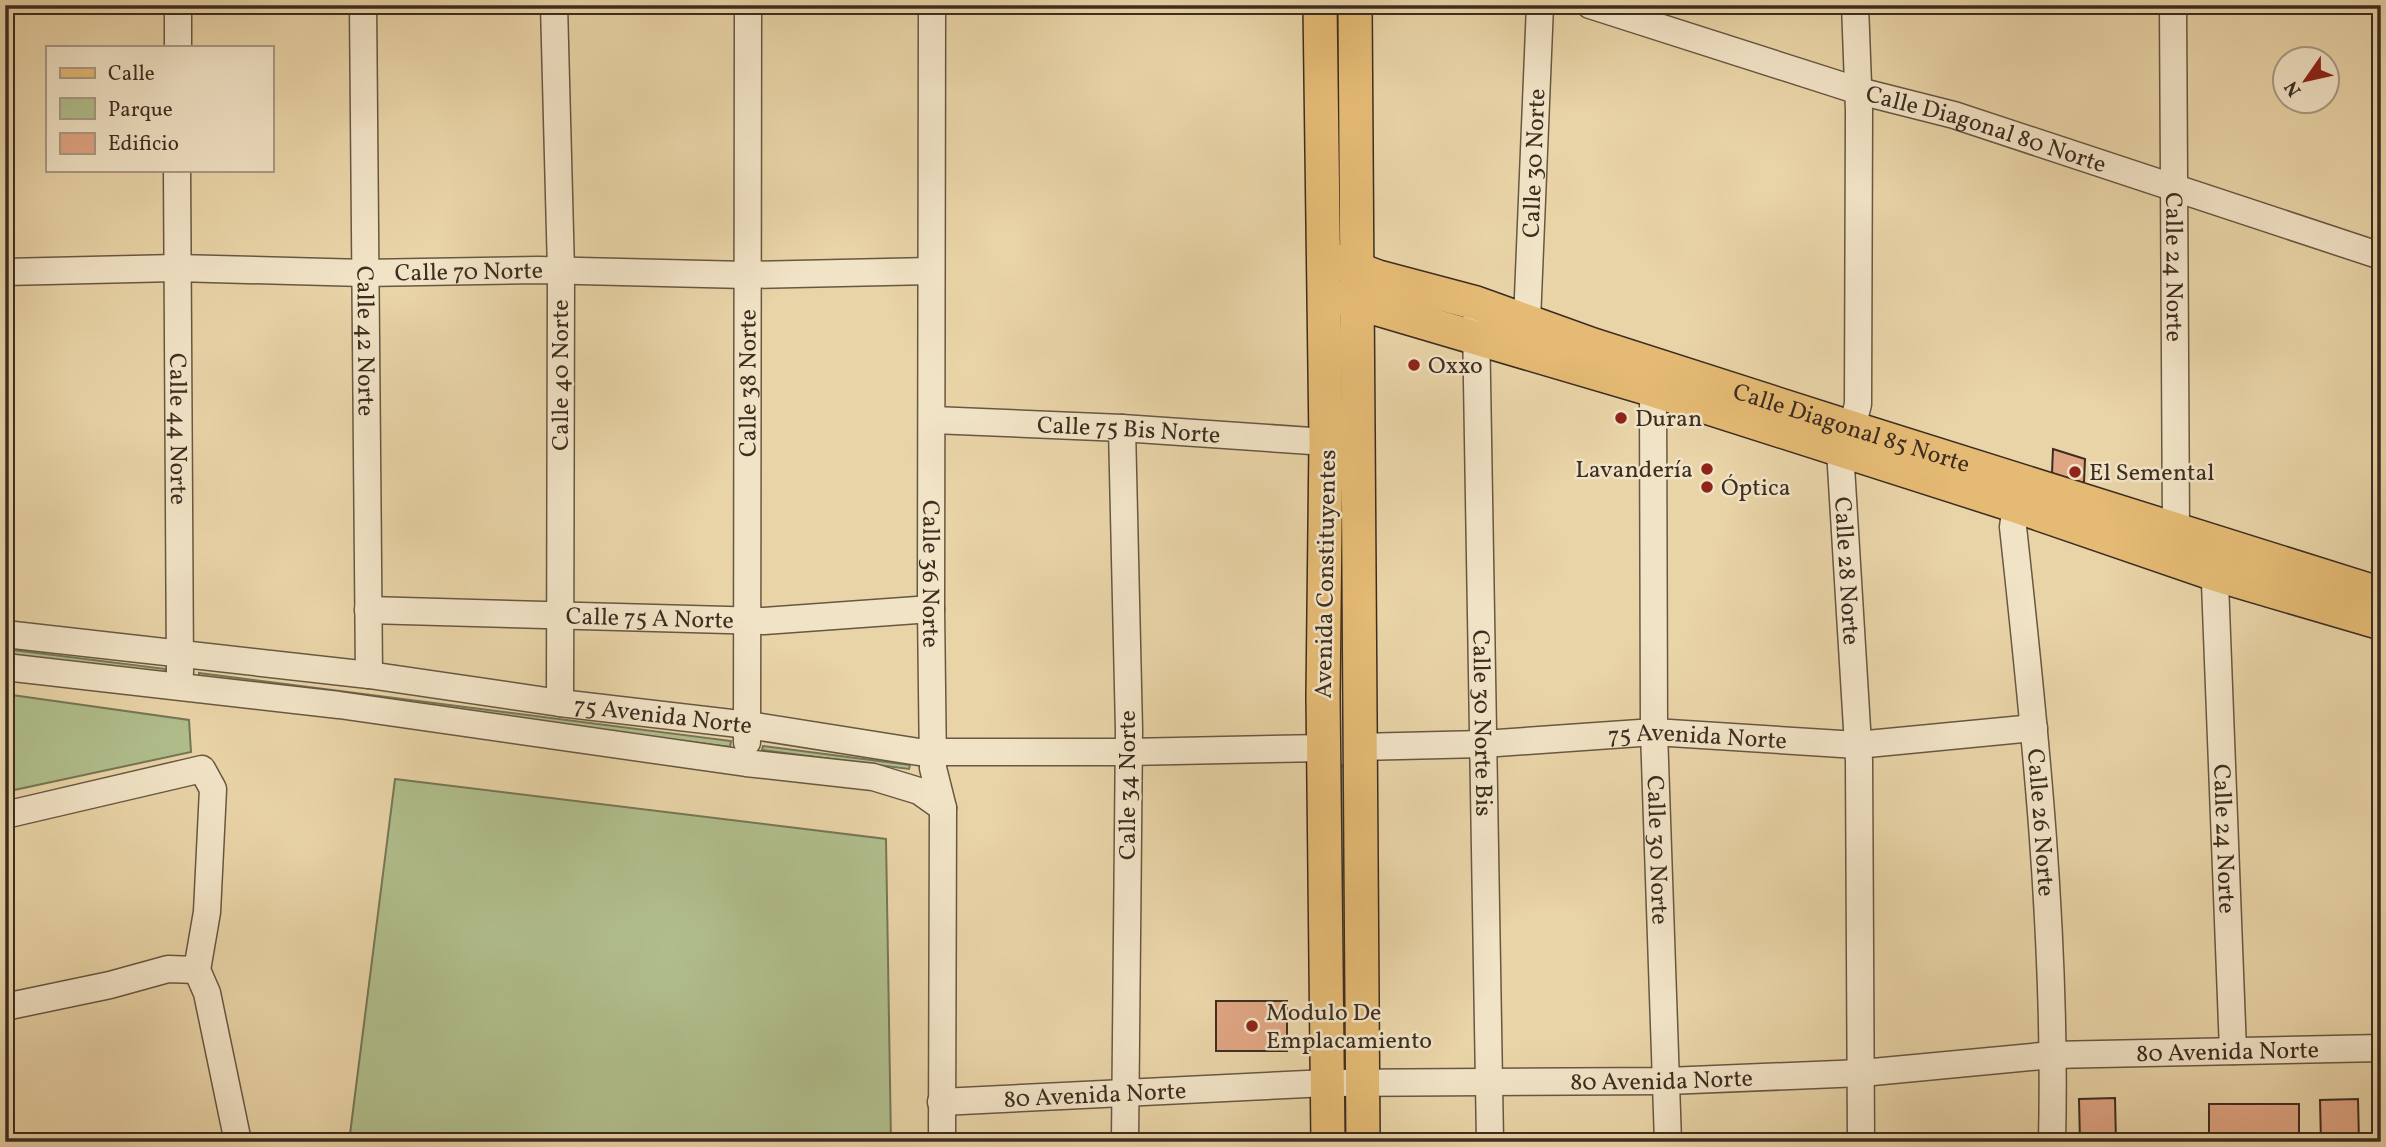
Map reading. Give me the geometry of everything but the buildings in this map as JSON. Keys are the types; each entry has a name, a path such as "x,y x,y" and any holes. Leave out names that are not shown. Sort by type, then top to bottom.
{"main road":[{"name":"Avenida Constituyentes","path":"1320,5 1325,292 1324,748 1328,1142"},
{"name":"Avenida Constituyentes","path":"1355,5 1358,747 1363,1142"},
{"name":"Calle Diagonal 85 Norte","path":"1324,257 1527,321 1846,439 2016,506 2214,558 2381,594"},
{"name":"Calle Diagonal 85 Norte","path":"1325,292 1653,390 1846,439 2176,530 2214,558 2381,623"}],"street":[{"path":"178,5 178,46"},
{"name":"Calle 42 Norte","path":"363,5 369,675"},
{"name":"Calle 40 Norte","path":"554,5 561,271 560,703"},
{"name":"Calle 38 Norte","path":"746,763 748,5"},
{"name":"Calle 36 Norte","path":"932,5 931,609 933,768 943,808 942,1142"},
{"name":"Calle 30 Norte","path":"1527,321 1541,5"},
{"name":"Calle Diagonal 80 Norte","path":"1590,5 1859,91 1954,115 2381,256"},
{"name":"Calle 28 Norte","path":"1855,5 1859,91 1858,404 1846,439 1857,746 1861,1142"},
{"name":"Calle 24 Norte","path":"2173,5 2176,530"},
{"name":"Calle 44 Norte","path":"177,172 181,655 179,687"},
{"name":"Calle 70 Norte","path":"5,272 176,268 364,273 561,271 746,275 931,271"},
{"name":"Calle 30 Norte Bis","path":"1476,303 1490,1142"},
{"name":"Calle 30 Norte","path":"1653,390 1654,732 1668,1142"},
{"name":"Calle 75 Bis Norte","path":"933,420 1122,428 1326,442"},
{"name":"Calle 34 Norte","path":"1122,428 1128,752 1125,1142"},
{"name":"Calle 26 Norte","path":"2016,506 2013,527 2034,727 2052,1055 2052,1142"},
{"name":"Calle 24 Norte","path":"2214,558 2233,1051"},
{"name":"Calle 75 A Norte","path":"368,610 747,620 931,609"},
{"name":"75 Avenida Norte","path":"5,634 369,675 560,703 748,725 934,753 1324,748"},
{"name":"75 Avenida Norte","path":"5,667 339,705 746,763 873,776 919,791 943,808"},
{"name":"75 Avenida Norte","path":"1358,747 1483,744 1654,732 1857,746 2034,727"},
{"path":"5,815 202,769 212,789 207,912 197,970 206,993 239,1142"},
{"path":"5,1007 110,985 168,969 197,970"},
{"name":"80 Avenida Norte","path":"941,1102 1327,1083 1667,1081 1861,1073 2052,1055 2381,1048"}],"green space":[{"path":"5,649 166,669 165,674 5,654"},
{"path":"199,673 731,741 730,747 199,678"},
{"path":"5,694 189,720 191,752 5,792"},
{"path":"763,746 910,765 909,769 762,750"},
{"path":"1339,762 1346,771 1350,1068 1343,1071"},
{"path":"395,779 886,839 891,1142 349,1142"}],"place":[{"name":"Oxxo","path":"1414,365"},
{"name":"Duran","path":"1621,418"},
{"name":"Lavandería","path":"1707,469"},
{"name":"El Semental","path":"2075,472"},
{"name":"Óptica","path":"1707,487"},
{"name":"Modulo De Emplacamiento","path":"1252,1026"}]}
